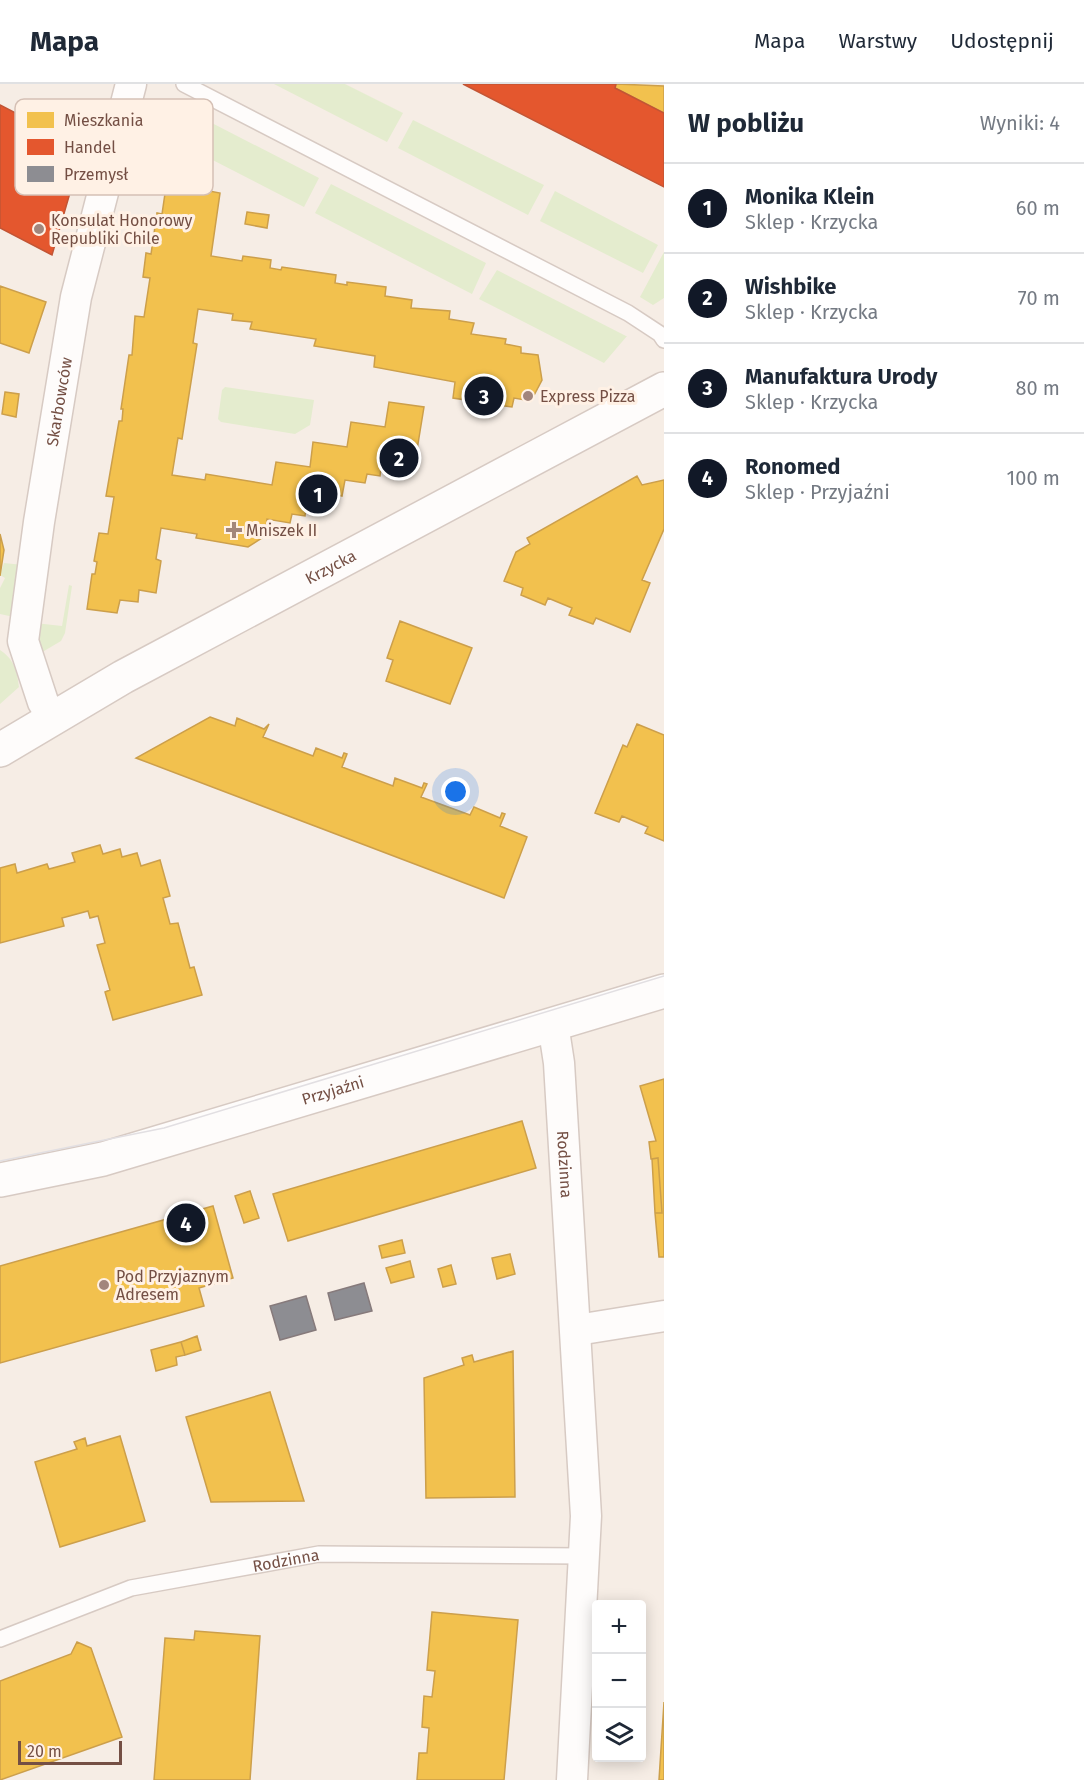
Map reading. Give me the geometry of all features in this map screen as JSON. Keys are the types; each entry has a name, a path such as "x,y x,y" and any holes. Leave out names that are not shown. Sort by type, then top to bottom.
{"street":[{"name":"Skarbowców","path":"127,99 131,84"},
{"name":"Skarbowców","path":"53,719 43,702 23,642 76,297 102,195"},
{"name":"Krzycka","path":"0,750 123,677 664,389"},
{"name":"Przyjaźni","path":"0,1180 103,1159 664,991"},
{"name":"Rodzinna","path":"553,1024 559,1063 577,1330 586,1516 572,1780"},
{"path":"577,1330 664,1316"}],"lane":[{"path":"184,84 628,313 664,340"},
{"name":"Rodzinna","path":"0,1639 131,1588 319,1554 585,1556"}],"green space":[{"path":"274,84 345,84 403,113 387,142"},
{"path":"413,120 544,185 528,215 398,148"},
{"path":"213,124 319,178 304,207 213,160"},
{"path":"331,184 486,263 472,294 315,213"},
{"path":"555,191 658,245 643,273 540,221"},
{"path":"664,252 664,298 653,305 640,297"},
{"path":"497,270 627,336 604,363 479,299"},
{"path":"225,387 314,400 310,425 295,434 221,422 218,419 222,390"},
{"path":"4,563 23,565 14,617 0,614 0,588 5,578 0,575"},
{"path":"69,585 72,586 65,633 61,641 39,654 35,623 62,626"},
{"path":"0,650 9,657 14,666 19,687 0,704"}],"building: Mieszkania":[{"path":"616,84 664,86 664,113 615,88"},
{"path":"220,193 211,256 242,261 243,256 271,260 270,268 281,270 282,267 336,275 335,283 347,285 347,282 386,287 385,296 412,300 411,308 450,311 449,319 474,323 471,334 506,339 505,344 521,347 521,353 538,355 542,380 531,401 514,398 512,407 453,398 455,382 374,367 375,356 314,346 316,339 250,329 252,322 232,320 233,314 198,309 193,343 197,344 182,439 178,438 172,475 205,480 206,474 272,485 276,462 310,467 313,442 347,447 351,422 385,427 389,402 424,407 416,456 404,454 403,463 382,460 380,476 367,474 365,483 345,480 342,496 330,493 328,503 307,499 305,516 292,514 290,523 267,519 265,536 248,547 196,538 197,534 161,528 156,559 161,561 156,593 139,590 138,602 120,600 117,613 87,609 92,574 95,574 97,562 94,561 99,533 108,534 114,497 106,496 119,421 122,421 123,409 121,409 129,355 132,355 135,316 144,317 150,278 143,277 146,253 151,254 157,213 162,214 165,195"},
{"path":"247,212 269,215 267,228 245,224"},
{"path":"0,286 46,302 29,353 0,343"},
{"path":"5,392 19,394 16,417 2,414"},
{"path":"637,476 642,485 664,480 664,529 642,580 650,583 630,632 596,618 593,624 569,615 572,608 548,598 545,605 521,595 523,588 504,581 516,552 530,544 527,538"},
{"path":"0,534 4,550 0,576"},
{"path":"400,621 472,648 450,704 386,681 393,660 387,658"},
{"path":"210,717 235,726 237,718 264,729 269,724 263,737 313,756 316,748 342,758 344,753 347,754 342,767 393,786 395,778 422,788 424,783 427,784 421,797 470,815 474,807 500,818 502,813 505,814 500,826 527,837 504,898 136,758"},
{"path":"637,724 664,735 664,841 645,833 648,827 622,816 619,822 595,813 623,745 627,747"},
{"path":"100,845 103,854 120,849 122,857 137,853 141,866 160,860 170,896 163,898 170,924 178,923 190,968 194,967 202,995 113,1020 105,992 110,990 97,945 105,943 98,916 90,918 88,911 62,918 64,926 0,943 0,868 15,864 17,873 47,864 49,869 75,862 72,853"},
{"path":"664,1079 664,1257 659,1257 655,1213 662,1213 658,1158 651,1159 649,1142 656,1141 640,1086"},
{"path":"522,1121 536,1168 288,1241 273,1194"},
{"path":"658,1158 662,1213 655,1213 652,1159"},
{"path":"250,1191 259,1218 244,1223 235,1196"},
{"name":"Pod Przyjaznym Adresem","path":"213,1206 233,1278 199,1288 204,1306 0,1363 0,1266"},
{"path":"402,1240 405,1253 382,1258 379,1246"},
{"path":"510,1254 515,1274 497,1279 492,1258"},
{"path":"410,1261 414,1277 391,1283 386,1268"},
{"path":"451,1265 456,1284 443,1287 438,1269"},
{"path":"197,1336 201,1350 185,1355 181,1342"},
{"path":"181,1342 185,1355 176,1357 177,1365 156,1371 151,1350"},
{"path":"513,1351 515,1497 426,1498 424,1378 464,1365 462,1358 472,1355 474,1362"},
{"path":"270,1392 304,1501 211,1502 186,1417"},
{"path":"120,1436 145,1521 60,1547 35,1462 77,1449 74,1442 85,1438 87,1446"},
{"path":"432,1612 518,1620 504,1780 417,1780 419,1753 427,1753 429,1728 422,1727 424,1696 432,1697 435,1671 427,1670"},
{"path":"195,1631 260,1636 250,1780 154,1780 165,1638 194,1640"},
{"path":"77,1642 91,1648 122,1737 0,1780 0,1681 71,1654"},
{"path":"664,1702 664,1780 659,1780"}],"building: Handel":[{"path":"463,84 616,84 615,88 664,113 664,187"},
{"path":"0,105 15,113 15,195 69,195 52,255 0,228"}],"building: Przemysł":[{"path":"364,1283 372,1311 335,1320 328,1293"},
{"path":"306,1296 316,1330 280,1340 270,1306"}],"tram line":[{"path":"0,1161 164,1128 664,976"}],"place":[{"name":"Konsulat Honorowy Republiki Chile","path":"39,229"},
{"name":"Manufaktura Urody","path":"484,396"},
{"name":"Express Pizza","path":"528,396"},
{"name":"Wishbike","path":"399,458"},
{"name":"Monika Klein","path":"318,494"},
{"name":"Mniszek II","path":"234,530"},
{"name":"Ronomed","path":"186,1223"},
{"name":"Pod Przyjaznym Adresem","path":"104,1285"}]}
